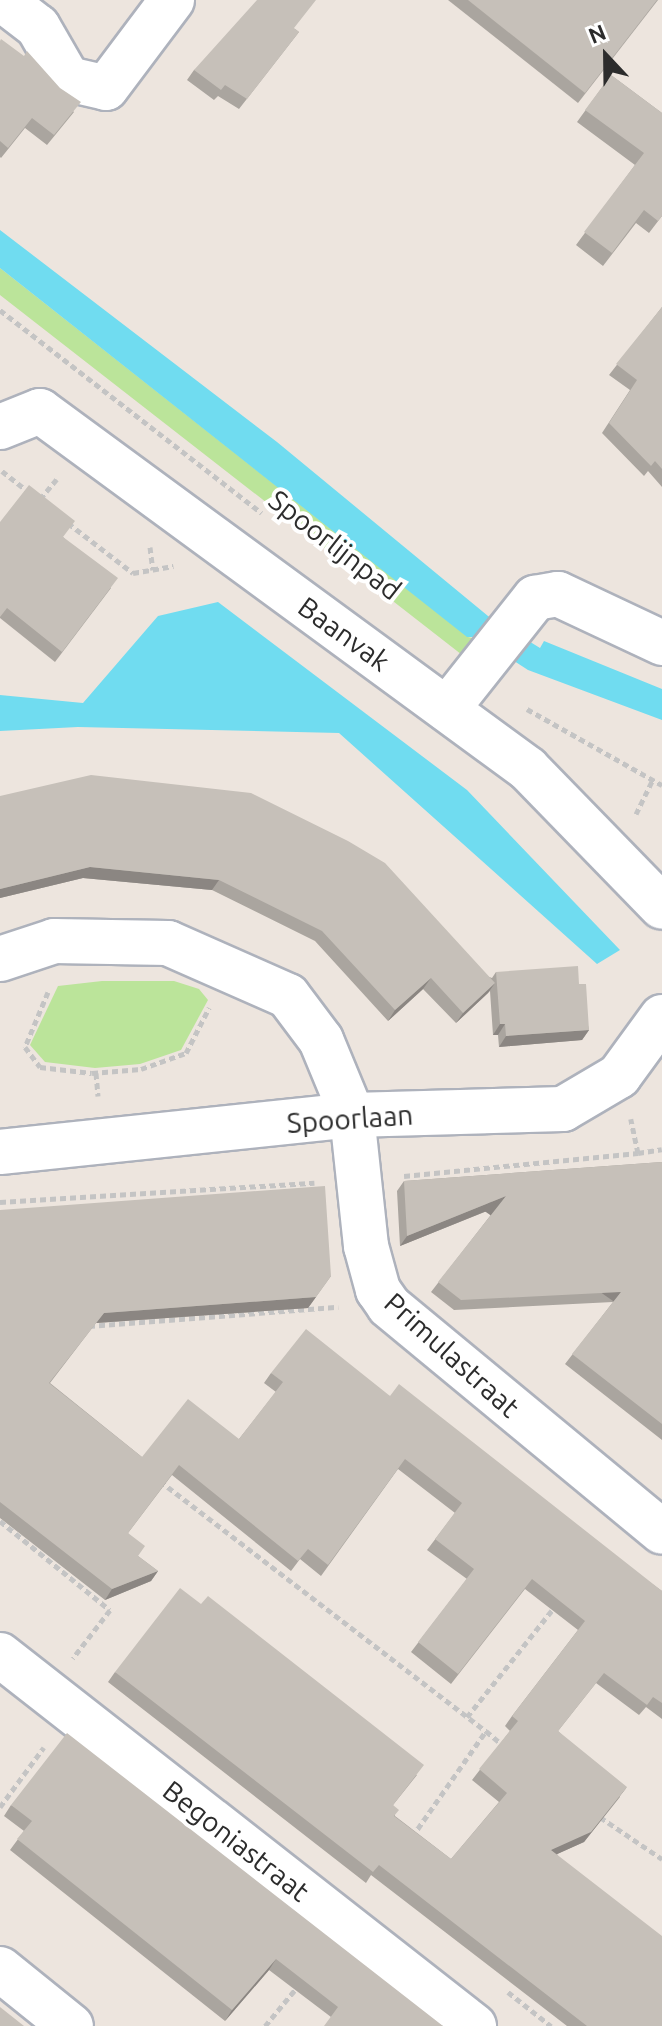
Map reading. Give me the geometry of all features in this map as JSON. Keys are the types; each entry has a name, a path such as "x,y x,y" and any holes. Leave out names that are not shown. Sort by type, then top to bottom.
{"street":[{"path":"3,0 38,27 68,79 106,88 172,0"},
{"name":"Baanvak","path":"0,427 40,411 237,555 466,684 528,769 662,907"},
{"path":"466,684 535,598 558,594 662,643"},
{"name":"Primulastraat","path":"0,959 54,941 79,939 168,943 288,996 321,1040 352,1115 366,1246 378,1290 389,1306 662,1532"},
{"name":"Spoorlaan","path":"0,1152 352,1115 563,1109 619,1076 662,1017"},
{"name":"Begoniastraat","path":"0,1655 474,2026"},
{"path":"0,1969 71,2026"}],"path":[{"name":"Spoorlijnpad","path":"0,310 273,522"},
{"path":"0,470 51,509"},
{"path":"63,518 133,573 237,555"},
{"path":"148,549 153,570"},
{"path":"466,684 662,785"},
{"path":"79,939 42,1003 25,1047 40,1067 92,1073 141,1069 186,1053 215,997"},
{"path":"638,1153 662,1149"},
{"path":"0,1202 360,1181"},
{"path":"101,1196 102,1210"},
{"path":"84,1326 347,1307 378,1290"},
{"path":"112,1310 114,1324"},
{"path":"156,1478 508,1749"},
{"path":"0,1521 110,1610 0,1807"},
{"path":"467,1717 564,1595"},
{"path":"409,1841 486,1731"},
{"path":"589,1809 662,1859"},
{"path":"265,2026 303,1981"}],"green space":[{"path":"0,268 468,637 481,640 466,658 0,295"},
{"path":"102,981 174,981 199,989 208,1000 181,1050 140,1064 95,1068 45,1062 30,1045 58,986"}],"water":[{"path":"0,230 277,442 488,616 540,648 544,641 662,689 662,720 528,670 477,637 467,637 0,268"},
{"path":"218,602 467,790 620,950 597,964 339,733 78,727 0,731 0,695 83,703 158,616"}],"building":[{"path":"257,0 316,0 294,28 299,32 247,99 225,85 221,90 194,70"},
{"path":"468,0 657,0 585,93"},
{"path":"1,39 24,56 27,51 60,88 81,102 54,135 32,118 8,148 0,141"},
{"path":"611,75 662,113 662,216 658,221 644,210 612,253 584,232 644,153 585,110"},
{"path":"662,307 662,469 655,461 651,466 609,423 637,380 616,364"},
{"path":"29,485 75,521 63,537 118,578 62,652 7,608 0,617 0,522"},
{"path":"91,775 251,793 348,841 385,863 495,983 463,1013 431,978 395,1010 322,931 219,880 90,867 0,889 0,796"},
{"path":"578,966 579,984 586,984 589,1030 506,1036 505,1024 500,1024 496,972"},
{"path":"662,1162 662,1424 572,1354 621,1292 461,1300 438,1282 506,1196 407,1236 404,1181"},
{"path":"325,1186 331,1276 316,1297 104,1313 49,1383 142,1457 188,1399 239,1439 283,1382 271,1373 306,1329 390,1396 399,1384 662,1591 662,1703 653,1697 647,1705 604,1673 558,1731 627,1787 591,1832 551,1850 662,1936 662,2026 587,2026 379,1865 373,1872 115,1672 180,1588 201,1604 208,1596 424,1765 393,1805 399,1810 394,1816 451,1859 507,1793 479,1769 518,1721 512,1716 585,1621 532,1579 458,1674 418,1642 474,1569 435,1539 462,1503 405,1459 328,1565 308,1549 298,1561 179,1465 128,1533 145,1546 138,1556 158,1571 112,1589 0,1502 0,1210"},
{"path":"67,1733 443,2026 324,2026 338,2007 276,1959 232,2010 17,1839 32,1821 11,1805"},
{"path":"0,2007 24,2026 0,2026"}]}
